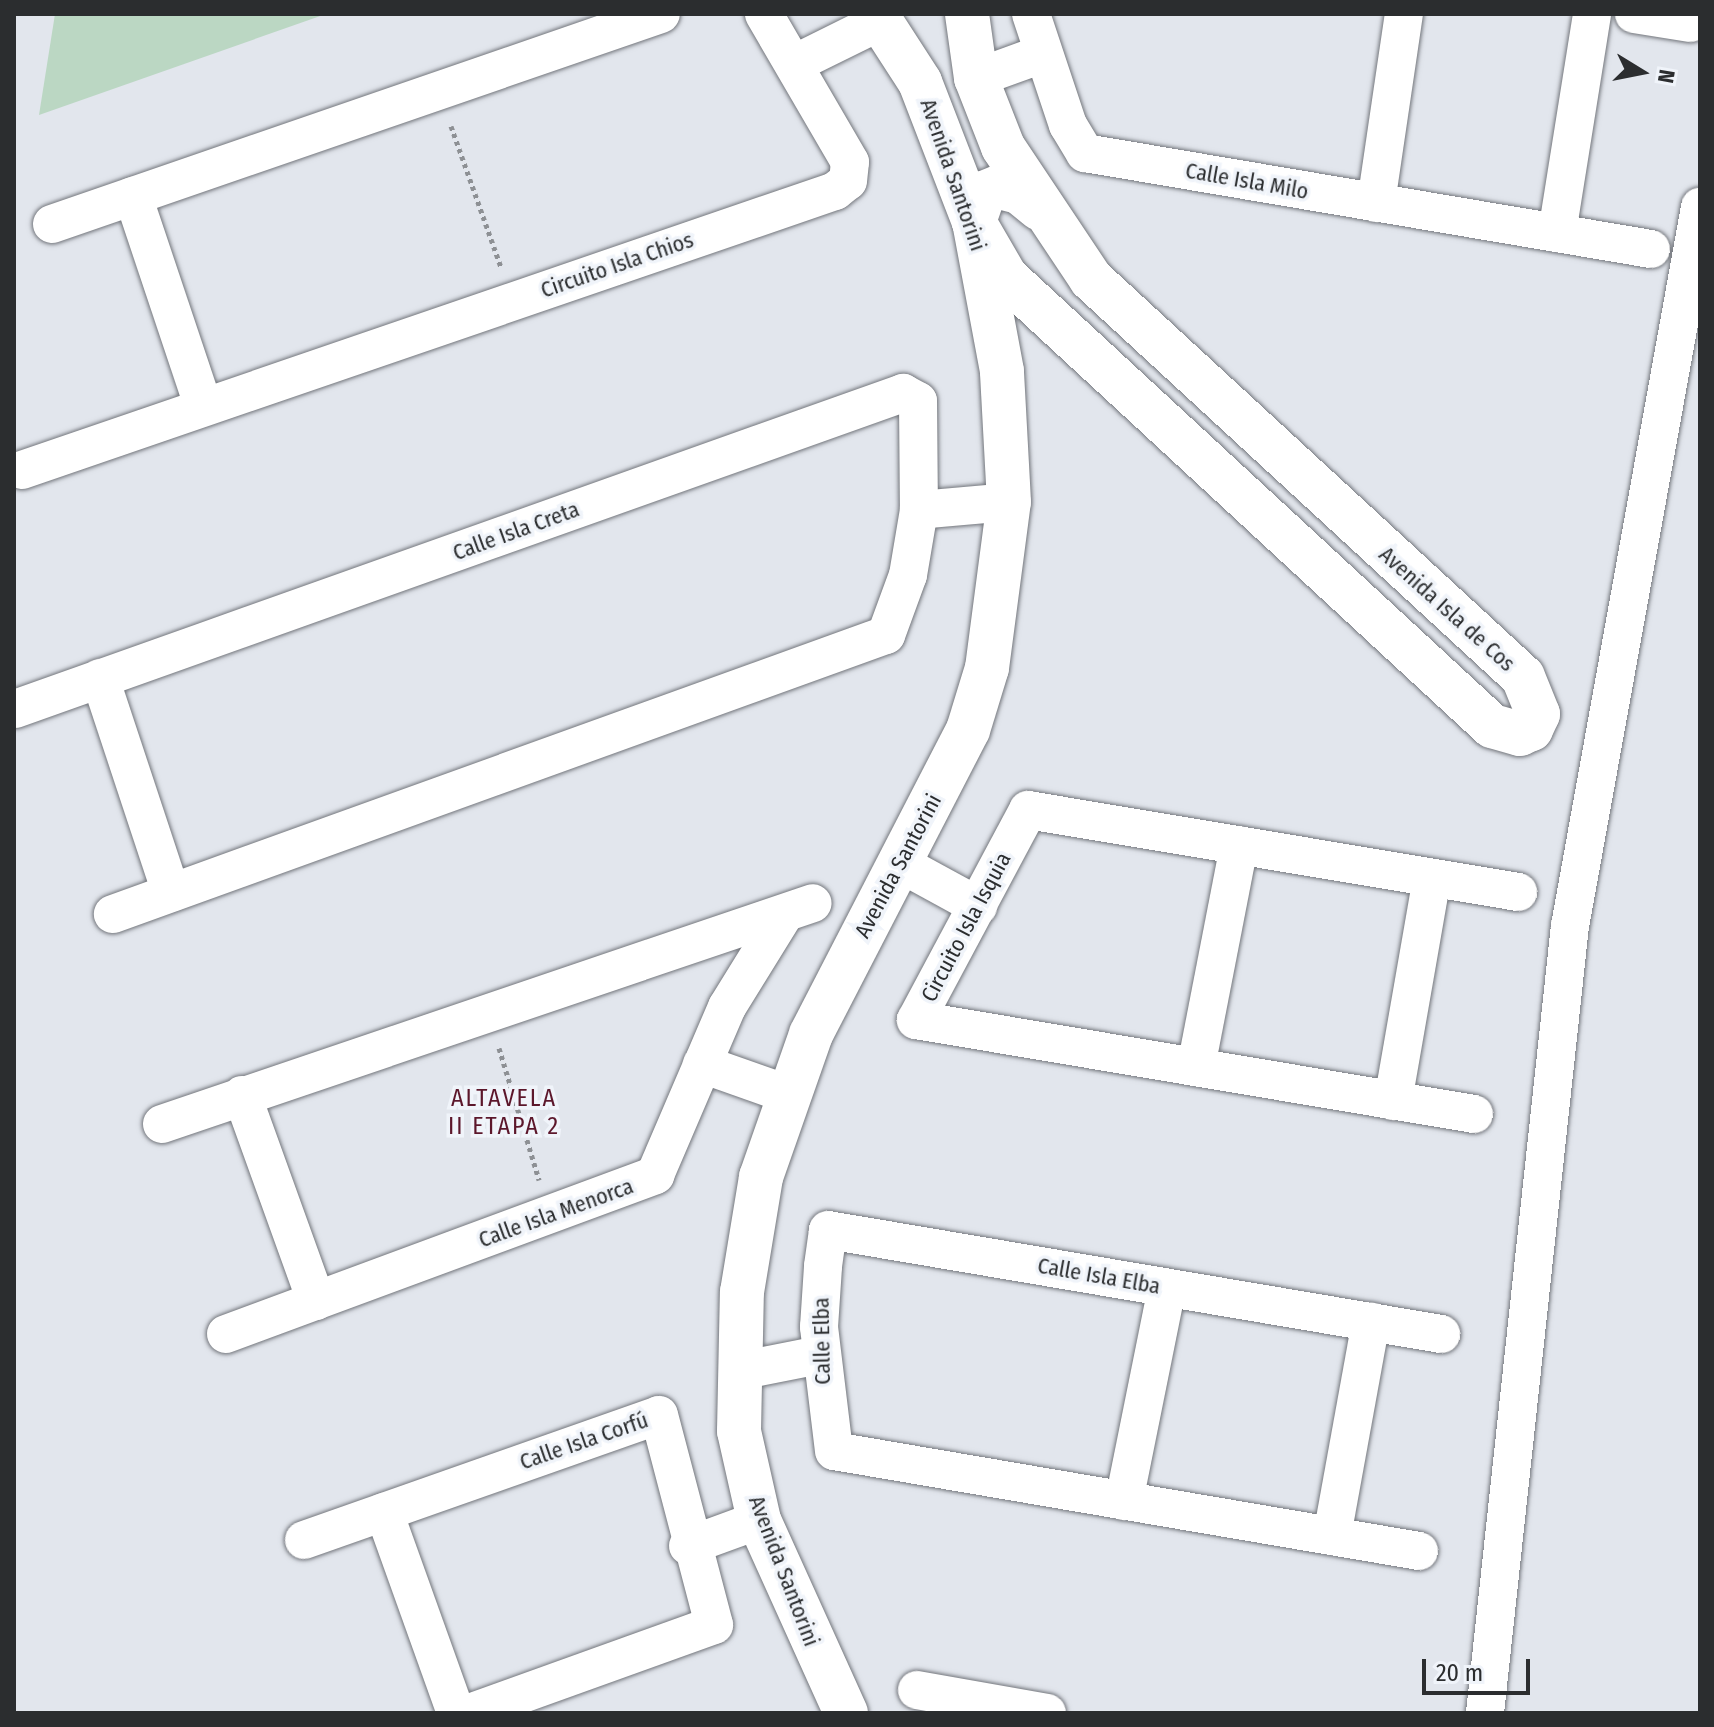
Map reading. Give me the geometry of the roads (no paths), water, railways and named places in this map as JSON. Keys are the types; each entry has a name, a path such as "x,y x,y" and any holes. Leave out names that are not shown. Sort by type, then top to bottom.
{"street":[{"path":"52,224 661,14"},
{"name":"Circuito Isla Chios","path":"22,470 848,181 850,162 796,63 764,14"},
{"name":"Calle Isla Milo","path":"1031,14 1042,54 1085,153 1651,249"},
{"path":"1376,203 1404,14"},
{"path":"1557,233 1592,14"},
{"path":"1634,14 1690,23"},
{"path":"796,63 894,36 950,79 968,24"},
{"name":"Avenida Isla de Cos","path":"968,24 976,78 1039,208 1120,312 1523,677 1538,714 1531,729 1506,732 1480,714 1041,314 1006,277 974,222"},
{"name":"Avenida Santorini","path":"846,1713 743,1526 739,1431 742,1292 761,1177 787,1094 968,730 987,668 1009,502 1002,371 974,222 894,36"},
{"path":"976,78 1042,54"},
{"path":"974,222 984,193 999,187 1039,208"},
{"path":"133,196 203,405"},
{"path":"1485,1713 1585,929 1700,207"},
{"name":"Calle Isla Creta","path":"15,709 903,393 923,413 919,510"},
{"path":"113,914 886,635 908,575 919,510 1009,502"},
{"path":"100,678 171,893"},
{"name":"Circuito Isla Isquia","path":"1474,1114 916,1020 1028,810 1518,892"},
{"path":"1196,1067 1239,845"},
{"path":"901,864 978,906"},
{"path":"1393,1101 1432,878"},
{"name":"Calle Isla Menorca","path":"162,1124 799,908 702,1064 655,1175 226,1334"},
{"path":"702,1064 787,1094"},
{"path":"242,1095 316,1301"},
{"name":"Calle Isla Elba","path":"828,1230 1441,1334"},
{"name":"Calle Elba","path":"828,1230 820,1355 834,1451 1124,1501"},
{"path":"1167,1288 1124,1501 1419,1551"},
{"path":"1332,1536 1371,1322"},
{"path":"739,1371 820,1355"},
{"name":"Calle Isla Corfú","path":"304,1540 659,1415 688,1546 714,1625 470,1713"},
{"path":"384,1512 456,1713"},
{"path":"688,1546 743,1526"},
{"path":"917,1690 958,1705 1047,1713"}],"district":[{"name":"ALTAVELA II ETAPA 2","path":"504,1113"}]}
